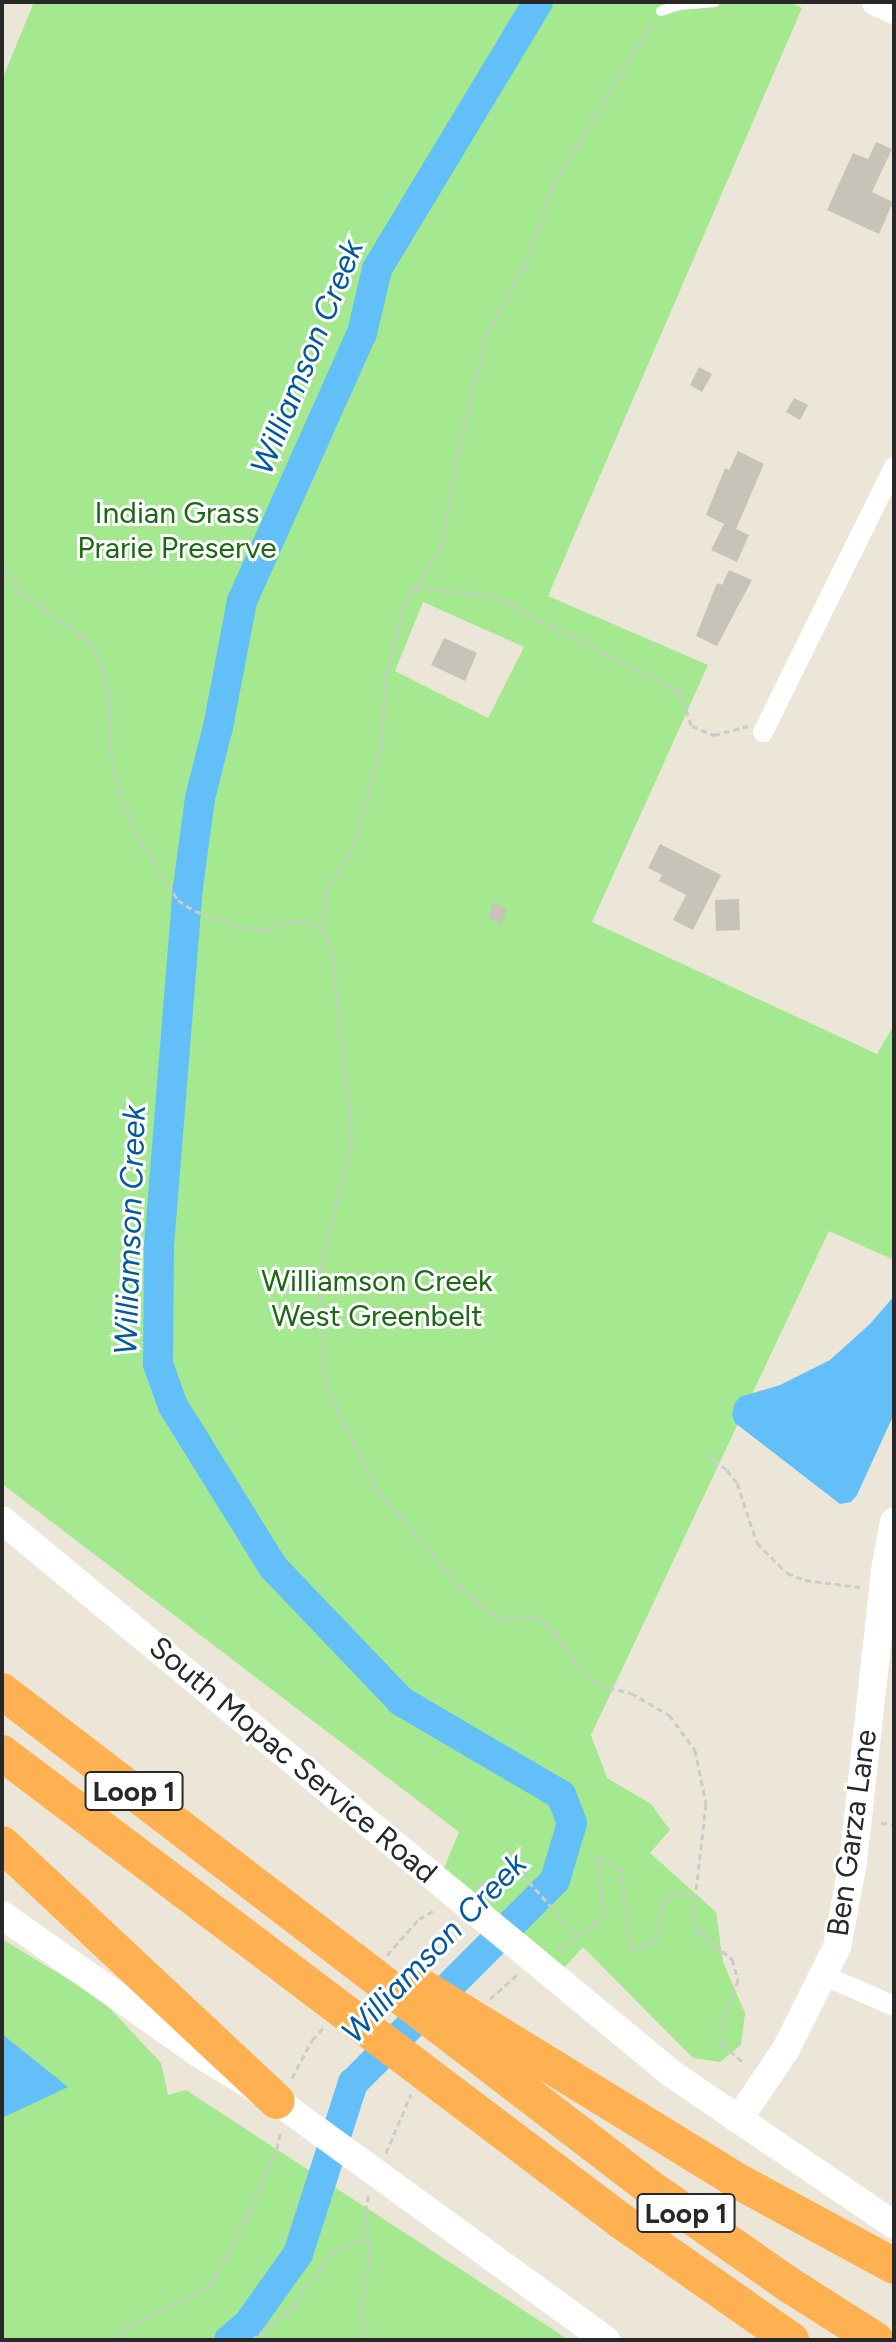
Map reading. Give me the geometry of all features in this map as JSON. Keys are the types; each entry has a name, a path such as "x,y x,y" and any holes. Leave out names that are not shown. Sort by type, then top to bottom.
{"highway":[{"name":"Loop 1","path":"2,1691 266,1891 373,1960"},
{"name":"Loop 1","path":"2,1753 334,2012 476,2112 681,2265 791,2340"},
{"path":"2,1844 284,2101"},
{"path":"373,1960 513,2064 894,2266"},
{"name":"Loop 1","path":"513,2064 649,2187 788,2284 876,2340"}],"main road":[{"path":"876,2 894,10"},
{"name":"South Mopac Service Road","path":"2,1520 442,1892 555,1978 672,2074 894,2225"},
{"name":"Ben Garza Lane","path":"738,2120 786,2049 837,1947 853,1862 886,1565 894,1522"},
{"path":"2,1915 198,2053 284,2101 396,2189 606,2340"}],"street":[{"path":"765,728 894,467"},
{"path":"825,1976 894,2006"}],"lane":[{"path":"661,11 680,5 715,2"}],"path":[{"path":"661,11 554,183 525,266 487,333 458,451 441,546 403,608 386,677 377,761 354,847 326,891 323,929 332,953 352,1139 319,1276 326,1386 379,1493 460,1586 498,1619 537,1617 555,1633 577,1667 599,1685 631,1693 669,1715 695,1750 706,1804 693,1917 699,1932 732,1959 738,1980 720,2027 722,2044 745,2064"},
{"path":"2,565 19,590 90,642 102,667 109,696 110,748 120,793 141,843 178,900 195,911 242,927 268,931 288,922 307,921 323,929"},
{"path":"416,587 495,597 679,691 692,726 714,735 765,728"},
{"path":"706,1454 727,1470 737,1483 757,1543 787,1573 805,1580 863,1587"},
{"path":"881,1823 894,1824"},
{"path":"469,1891 507,1870 522,1874 577,1936"},
{"path":"373,1960 419,1919 442,1892"},
{"path":"116,2340 128,2327 210,2286 245,2221 277,2149 284,2101 312,2040 334,2012"},
{"path":"252,2340 295,2305 331,2254 370,2235"}],"green space":[{"path":"34,2 790,2 802,8 548,596 708,665 592,922 877,1054 894,1025 894,1260 829,1231 591,1735 607,1778 651,1804 670,1830 650,1853 716,1912 723,1962 745,2013 741,2045 720,2062 693,2058 583,1947 555,1978 439,1880 459,1832 2,1484 2,80","holes":["423,602 524,647 488,718 395,671"]},
{"path":"2,1939 102,2000 161,2063 168,2095 186,2090 569,2340 2,2340"}],"water":[{"path":"894,1296 894,1414 857,1495 851,1502 840,1504 735,1423 732,1414 740,1397 780,1385 830,1360 870,1324"},
{"path":"2,2034 68,2087 2,2118"}],"building":[{"path":"876,142 892,149 872,192 893,202 879,234 827,210 853,153 868,159"},
{"path":"699,367 712,374 702,392 690,385"},
{"path":"794,398 808,405 800,420 786,412"},
{"path":"738,451 764,464 736,529 749,535 737,562 711,550 724,524 706,515 725,468 729,470"},
{"path":"729,570 752,580 717,646 696,636 717,583 722,585"},
{"path":"444,638 477,653 465,681 431,665"},
{"path":"660,844 721,875 693,930 673,920 686,895 659,881 662,875 648,868"},
{"path":"739,899 740,930 716,931 715,900"},
{"path":"493,903 507,909 501,924 488,918"}],"waterway":[{"name":"Williamson Creek","path":"229,2340 248,2324 298,2254 353,2083 555,1880 572,1823 561,1795 401,1701 273,1567 173,1406 158,1364 159,1246 188,887 200,798 218,727 242,601 362,333 377,269 538,2"}],"park label":[{"name":"Indian Grass Prarie Preserve","path":"177,530"},
{"name":"Williamson Creek West Greenbelt","path":"377,1298"}]}
